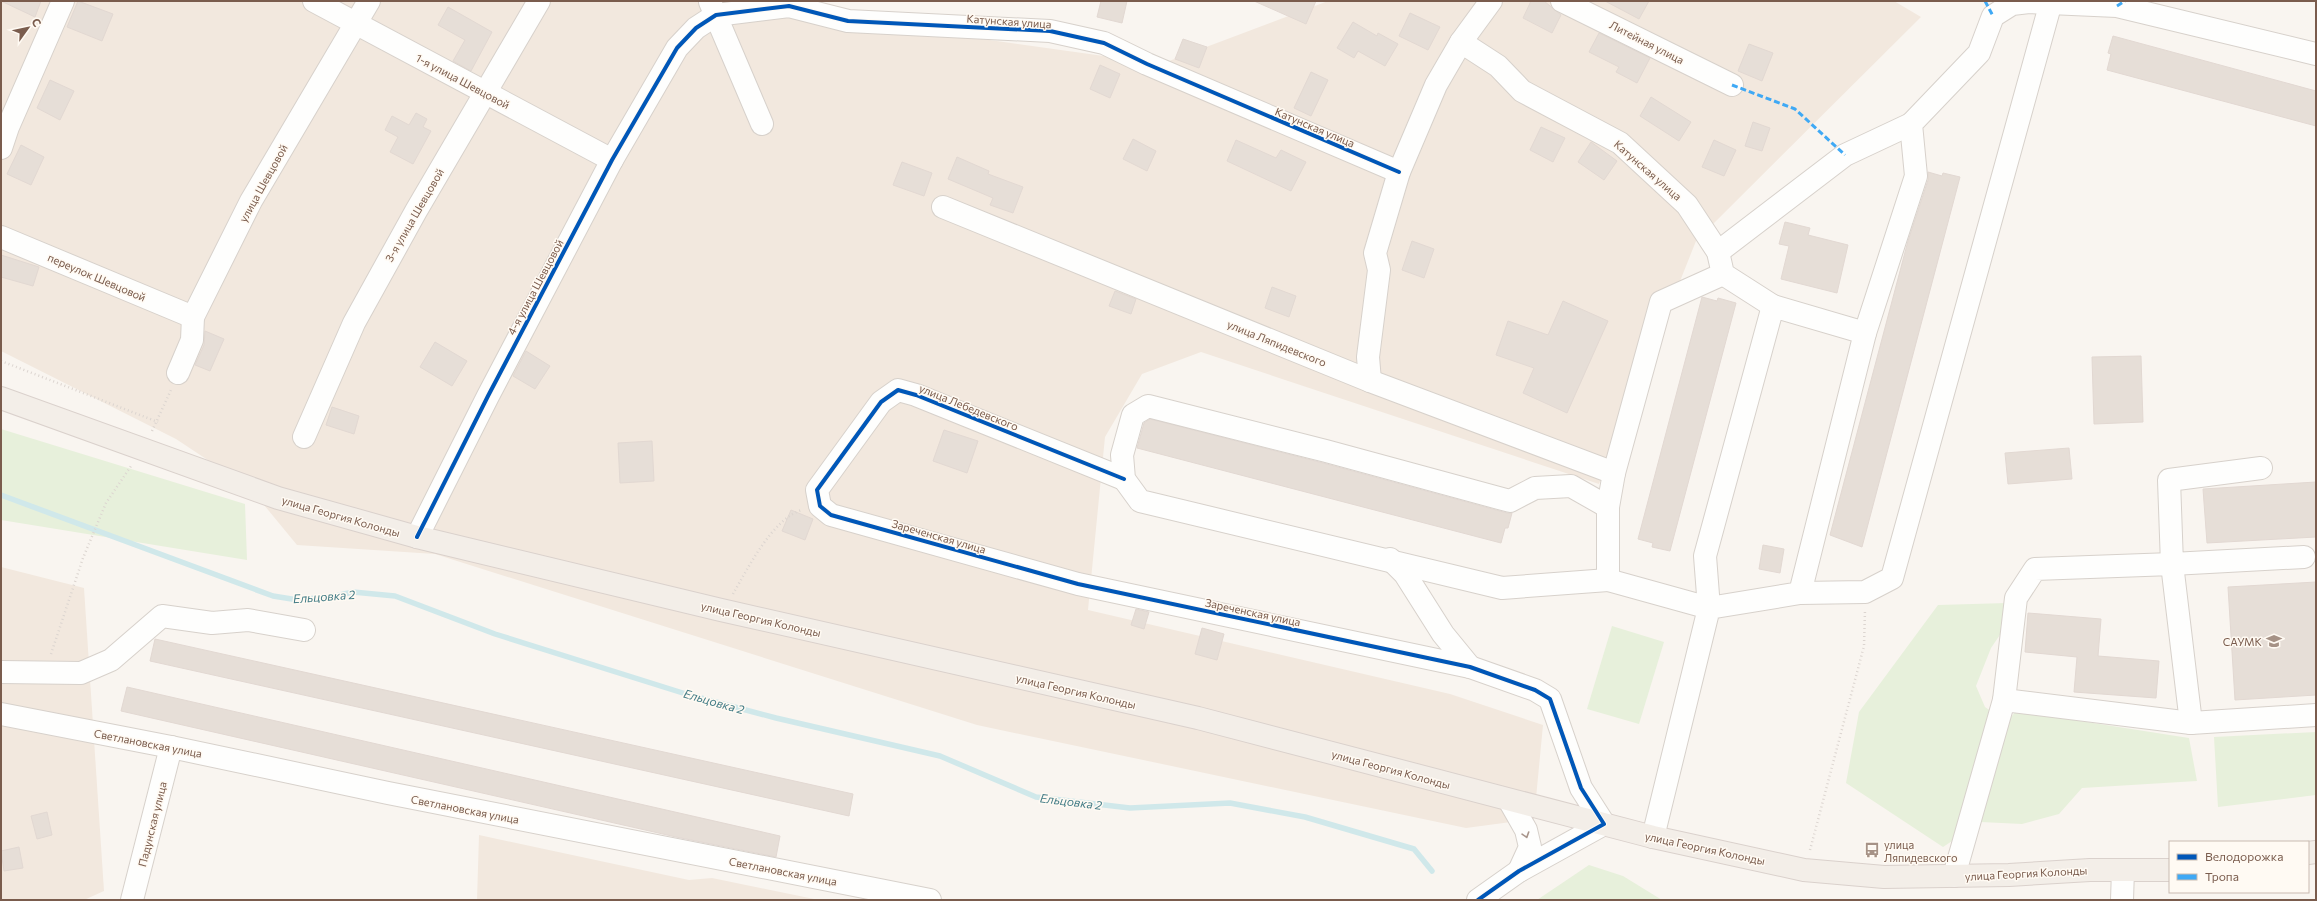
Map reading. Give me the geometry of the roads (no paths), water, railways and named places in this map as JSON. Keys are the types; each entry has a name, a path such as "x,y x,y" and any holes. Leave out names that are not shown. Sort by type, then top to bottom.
{"main road":[{"name":"улица Георгия Колонды","path":"1,398 278,498 417,537 722,610 1198,718 1654,837 1804,870 1884,877 2169,870"}],"street":[{"path":"1,148 5,125 63,1"},
{"name":"1-я улица Шевцовой","path":"314,1 612,160"},
{"name":"улица Шевцовой","path":"178,373 192,340 193,317 252,201 369,1"},
{"name":"3-я улица Шевцовой","path":"304,437 354,323 416,211 539,1"},
{"path":"1370,381 1368,356 1379,270 1375,253 1399,172 1436,85 1461,42 1492,1"},
{"name":"Литейная улица","path":"1562,1 1732,85"},
{"path":"1718,252 1845,155 1911,124 1979,53 1993,16 2012,4 2052,2 2117,6 2316,54"},
{"path":"1608,507 1571,486 1535,488 1510,501 1326,451 1148,406 1133,415 1122,455 1124,479 1140,501 1390,559 1502,588 1608,580 1709,608 1800,593 1865,592 1892,578 2052,2"},
{"name":"Катунская улица","path":"677,48 713,8 791,4 848,21 1050,31 1104,43 1147,64 1399,172"},
{"path":"713,8 762,124"},
{"name":"Катунская улица","path":"1461,42 1498,66 1522,91 1620,143 1687,205 1718,252 1724,274"},
{"name":"4-я улица Шевцовой","path":"417,537 488,396 612,160 677,48"},
{"path":"1800,593 1865,333 1916,176 1911,124"},
{"name":"улица Ляпидевского","path":"944,207 1370,381 1614,472"},
{"name":"переулок Шевцовой","path":"1,237 193,317"},
{"path":"1608,580 1608,507 1614,472 1661,302 1724,274 1773,306 1865,333"},
{"path":"1654,837 1709,608 1705,556 1773,306"},
{"name":"улица Лебедевского","path":"820,506 817,490 882,402 898,390 916,395 1124,479"},
{"path":"2191,723 2172,564 2169,480 2261,468"},
{"name":"Зареченская улица","path":"820,506 831,515 1078,584 1470,667 1535,690 1550,699 1581,788 1604,824"},
{"path":"1954,876 2004,700 2016,598 2035,569 2304,557"},
{"path":"1390,559 1405,574 1443,634 1470,667"},
{"path":"1,672 81,673 111,660 162,616 212,623 248,620 304,630"},
{"path":"2004,700 2191,723 2316,715"},
{"name":"Светлановская улица","path":"1,714 171,747 388,793 930,900"},
{"name":"Падунская улица","path":"132,900 171,747"},
{"path":"1508,800 1526,830 1530,847 1519,871"},
{"path":"1478,900 1519,871 1604,824"},
{"path":"2122,870 2122,900"}],"waterway":[{"name":"Ельцовка 2","path":"1,495 273,596 298,600 335,596 353,592 395,596 495,634 686,694 776,718 940,756 1036,797 1130,808 1230,803 1305,817 1414,849 1432,871"}],"place":[{"name":"САУМК","path":"2274,641"},
{"name":"улица Ляпидевского","path":"1872,850"}]}
